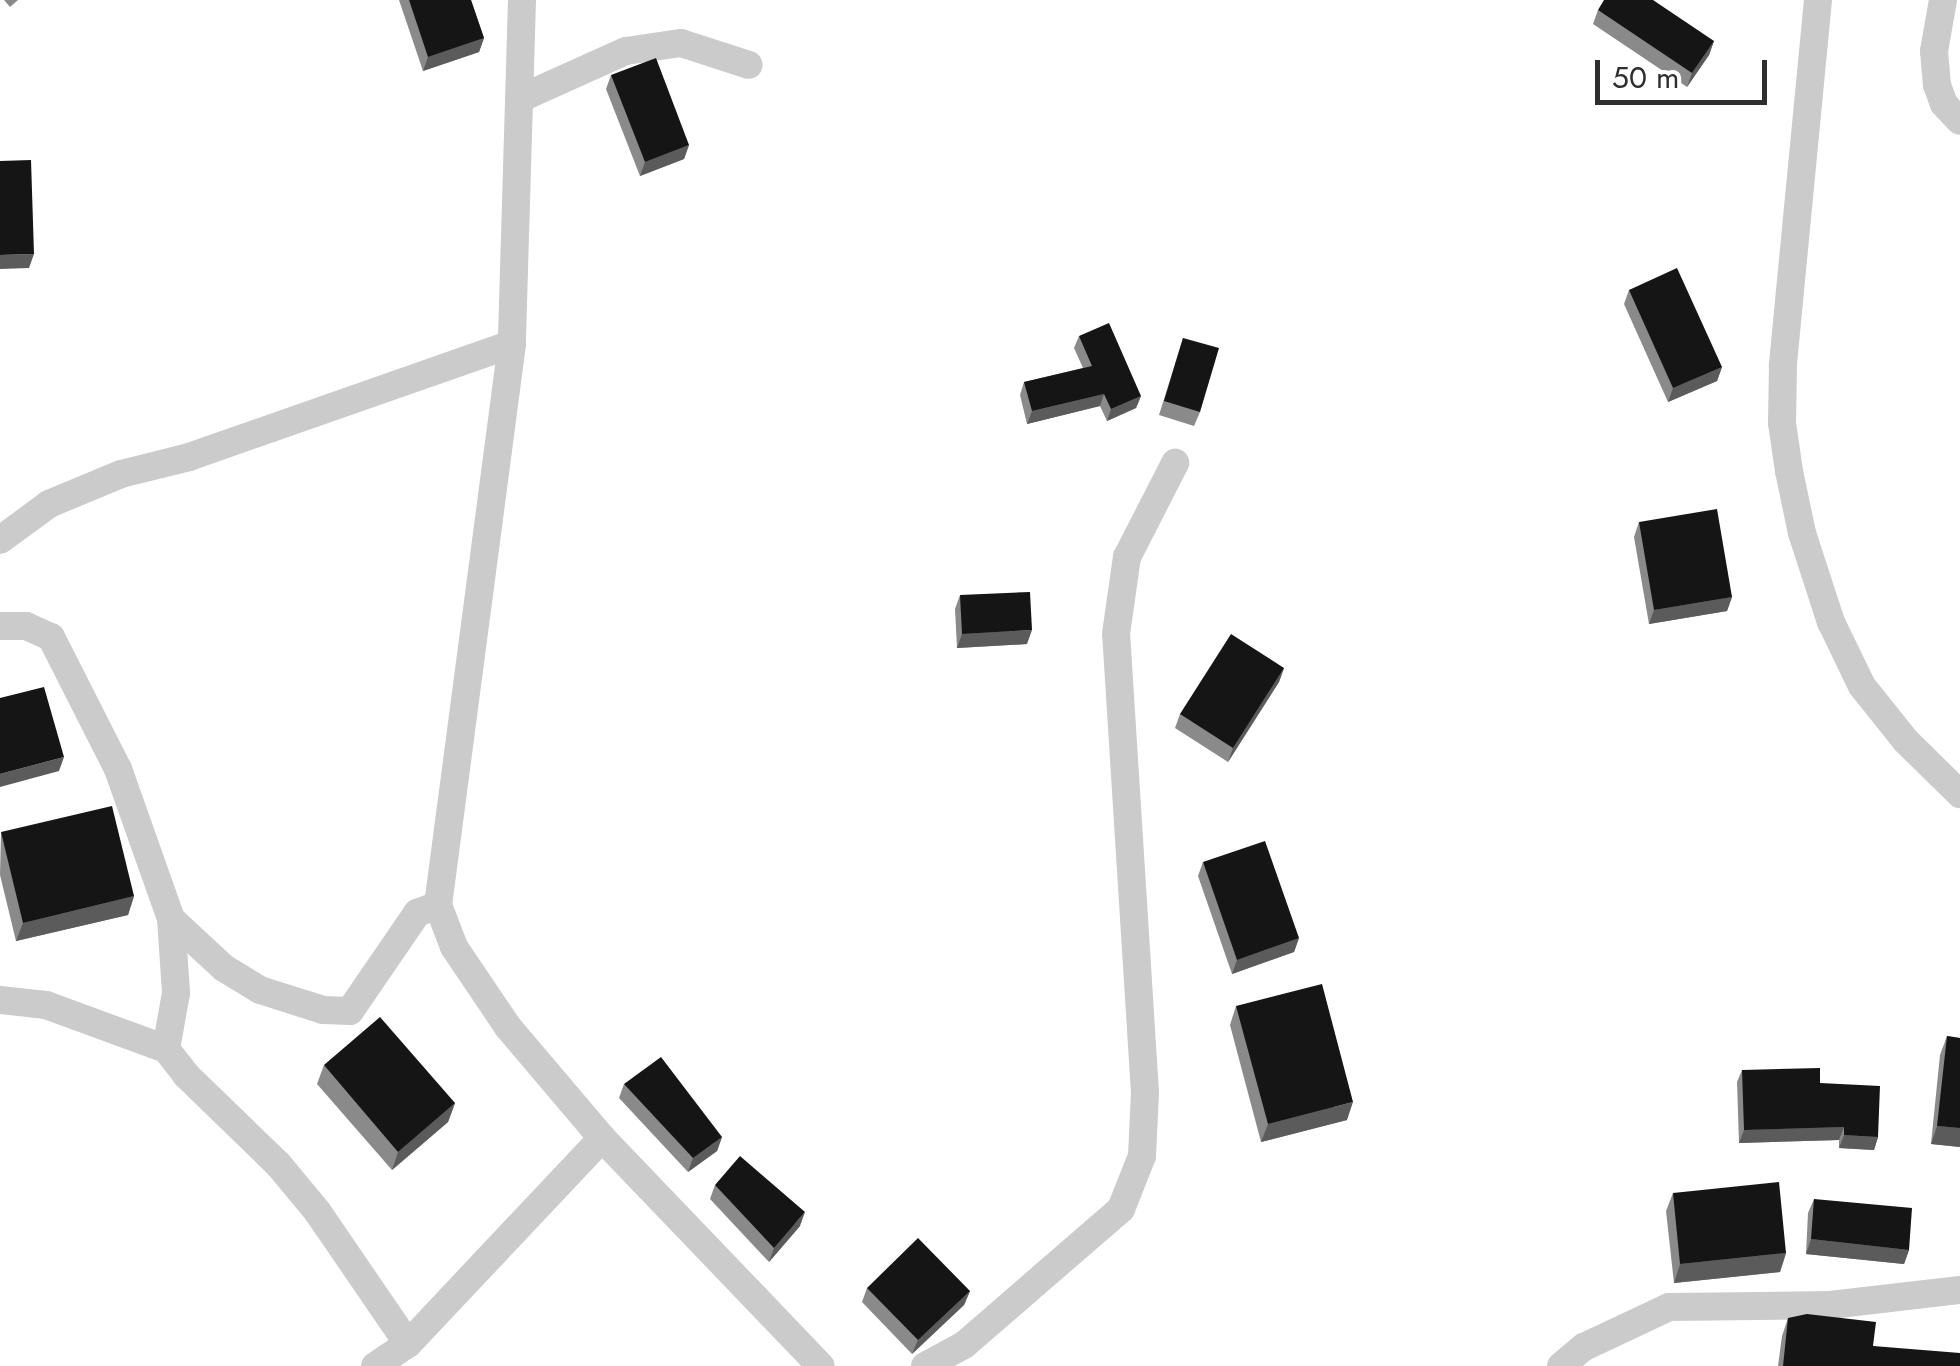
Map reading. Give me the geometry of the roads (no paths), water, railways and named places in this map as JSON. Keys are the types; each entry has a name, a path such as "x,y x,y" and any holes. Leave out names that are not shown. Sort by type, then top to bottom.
{"street":[{"path":"522,0 512,344 438,905 454,948 508,1028 602,1138 821,1366"},
{"path":"1818,0 1783,366 1782,423 1789,470 1802,533 1831,622 1862,686 1906,741 1960,794"},
{"path":"1943,0 1934,51 1937,85 1944,104 1960,122"},
{"path":"519,98 626,51 681,43 749,65"},
{"path":"0,540 49,504 121,474 189,456 512,344"},
{"path":"925,1366 964,1344 1121,1210 1142,1156 1145,1093 1116,634 1126,556 1175,464"},
{"path":"0,626 26,626 50,637 118,769 171,919 176,993 166,1049"},
{"path":"171,919 224,968 260,990 323,1010 350,1010 417,913 438,905"},
{"path":"0,1000 46,1005 166,1049 186,1075 278,1164 316,1211 408,1344"},
{"path":"375,1366 408,1344 602,1138"},
{"path":"1561,1366 1584,1347 1668,1307 1830,1305 1960,1290"}]}
